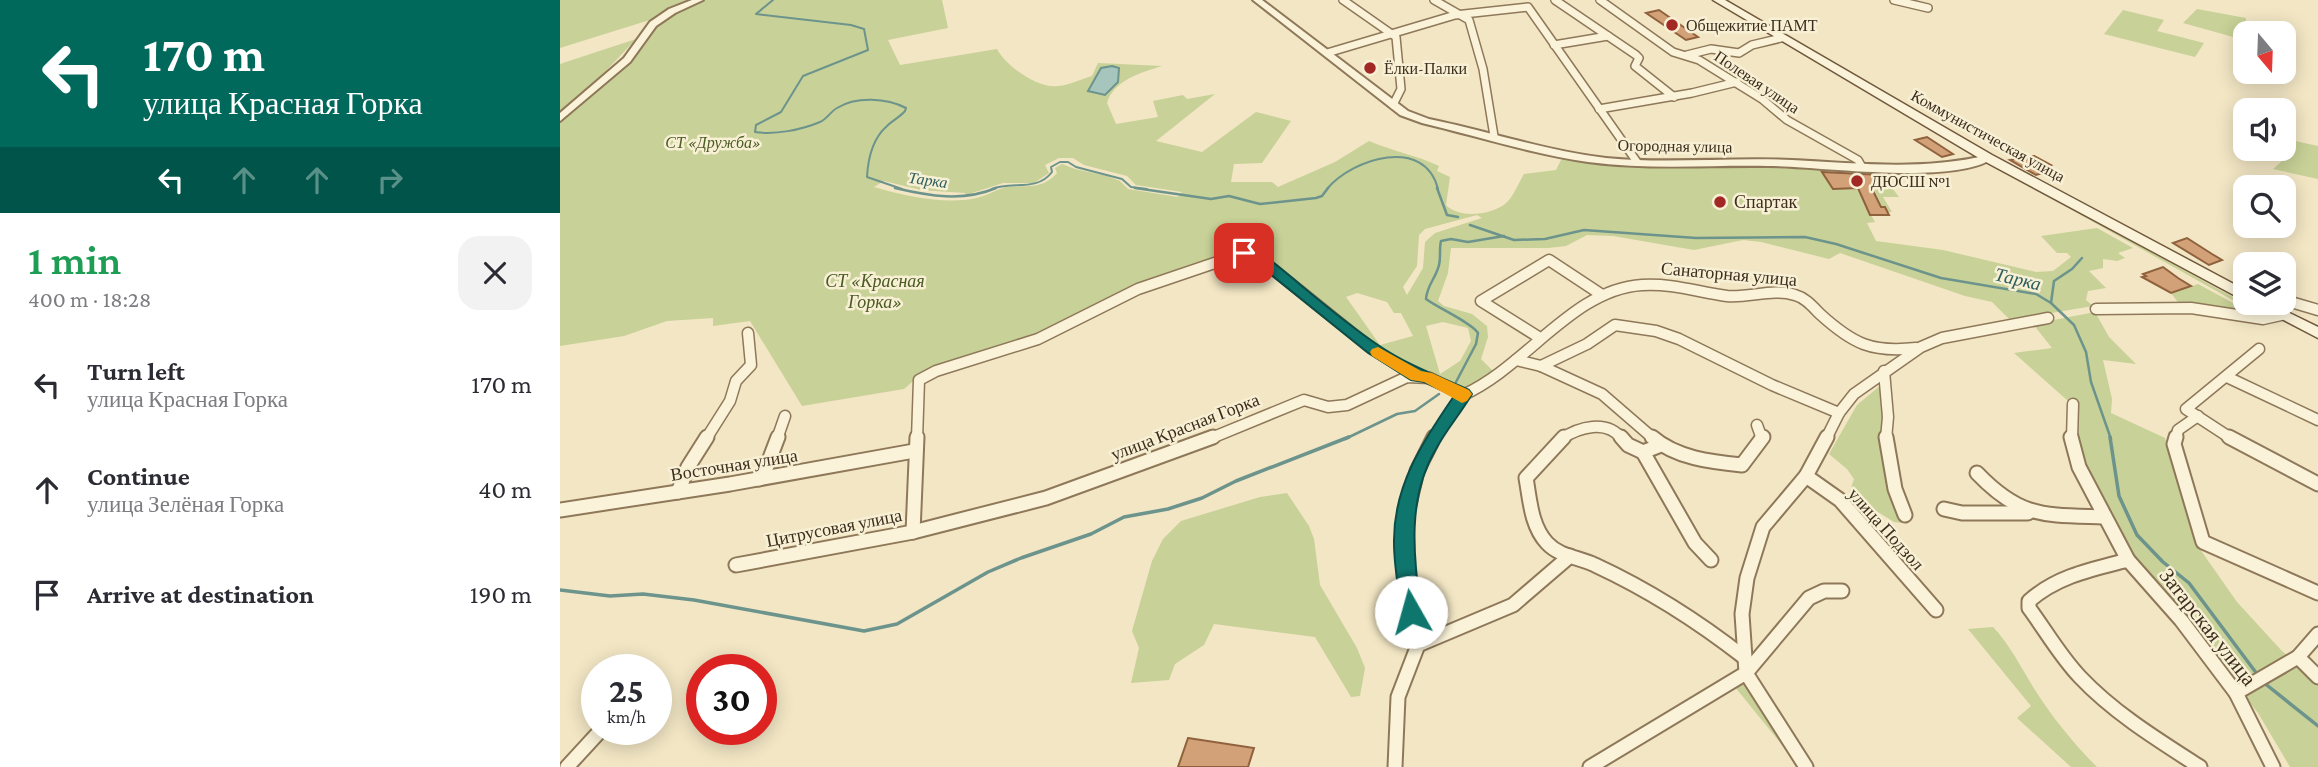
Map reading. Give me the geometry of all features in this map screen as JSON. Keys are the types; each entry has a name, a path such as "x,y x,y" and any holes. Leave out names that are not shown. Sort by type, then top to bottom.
{"main road":[{"name":"Коммунистическая улица","path":"1718,0 1988,158 2233,290"},
{"path":"2293,315 2318,333"}],"street":[{"path":"560,118 627,60 653,24 672,11 699,0"},
{"name":"Огородная улица","path":"1257,0 1411,117 1573,156 1637,162 1790,162 1894,170 1949,166 1988,158"},
{"path":"1343,0 1395,37 1401,89 1393,105"},
{"path":"1434,0 1466,16 1471,24 1483,69 1494,136"},
{"name":"Полевая улица","path":"1600,0 1673,52 1699,60 1737,82 1787,120 1858,160 1862,167"},
{"path":"1894,0 1928,8"},
{"path":"1558,2 1636,55 1639,58 1636,66 1674,97"},
{"path":"1327,53 1459,14 1528,7 1637,162"},
{"path":"1554,45 1608,36"},
{"path":"1684,56 1711,49 1739,53 1752,45 1782,38"},
{"path":"1599,109 1674,97 1737,82"},
{"name":"Цитрусовая улица","path":"736,565 913,532 914,451 919,380 936,371 1038,339 1139,289 1244,253 1253,254 1372,349 1417,376"},
{"path":"1541,338 1481,301 1549,260 1602,295"},
{"name":"Санаторная улица","path":"1464,394 1478,390 1496,379 1541,338 1602,295 1646,284 1745,297 1795,294 1866,348 1895,351 1921,347"},
{"path":"2096,309 2191,308 2233,314"},
{"path":"2296,308 2318,310"},
{"path":"2241,315 2263,318 2268,315"},
{"path":"1806,767 1746,674 1744,602 1747,578 1763,527 1806,476 1839,413 1854,394 1884,371 1921,347 1942,338 2048,318"},
{"path":"1541,366 1587,344 1615,324 1656,331 1839,413"},
{"path":"678,492 688,467 730,401 736,381 751,365 748,333"},
{"path":"2259,349 2186,409 2227,436 2318,484"},
{"path":"1516,360 1541,366 1602,394 1661,445 1707,462 1742,465 1763,437 1757,425"},
{"path":"1884,371 1888,417 1886,439 1895,489 1905,515"},
{"path":"1395,767 1398,697 1418,645 1411,612 1404,525 1417,471 1427,447 1464,394 1427,377 1417,376"},
{"name":"улица Красная Горка","path":"913,532 1046,498 1203,441 1304,400 1327,407 1338,407 1388,383 1417,376"},
{"path":"2227,377 2318,420"},
{"name":"Затарская улица","path":"2073,404 2070,432 2079,467 2103,517 2128,560 2181,620 2236,693 2273,767"},
{"path":"759,479 767,466 785,416"},
{"path":"2198,416 2178,429 2174,444 2203,542 2318,593"},
{"path":"1711,559 1695,543 1643,452 1628,445 1611,429 1587,426 1575,429 1554,443 1526,478 1535,524 1547,543 1570,556 1594,564 1701,623 1745,658"},
{"path":"1643,452 1661,445"},
{"name":"Восточная улица","path":"560,510 759,479 914,451"},
{"path":"1977,473 2005,501 2031,513"},
{"name":"улица Подзол","path":"1806,476 1840,500 1936,610"},
{"path":"1944,509 1962,513 2103,517"},
{"path":"1418,645 1513,605 1570,556"},
{"path":"2128,560 2080,573 2037,593 2029,601 2029,608 2067,662 2089,685 2118,710 2200,767"},
{"path":"1590,767 1746,674 1809,598 1824,591 1842,591"},
{"path":"2236,693 2294,660 2318,634"},
{"path":"2294,660 2318,677"},
{"path":"567,767 587,745"}],"green space":[{"path":"560,0 694,0 656,18 560,48"},
{"path":"703,0 942,0 948,28 888,40 900,65 997,49 1001,56 1023,75 1050,86 1092,76 1098,63 1162,66 1129,78 1115,88 1107,103 1116,124 1158,117 1153,101 1183,95 1187,99 1215,94 1156,141 1202,152 1256,112 1291,121 1262,163 1234,164 1231,182 1272,182 1278,187 1335,162 1369,141 1439,166 1437,171 1450,177 1446,205 1459,212 1475,214 1499,208 1508,201 1524,174 1556,170 1563,156 1655,166 1819,166 1822,171 1879,171 1899,197 1883,197 1892,212 1888,212 1889,215 1871,215 1875,222 1867,223 1876,241 1943,250 2036,272 2053,271 2071,257 2067,253 2057,253 2041,236 2097,228 2133,248 2118,253 2125,258 2117,261 2103,259 2103,268 2089,271 2106,288 2088,291 2086,300 2093,306 2010,320 1992,302 1965,296 1840,253 1829,259 1761,242 1743,240 1694,250 1613,236 1587,235 1566,246 1548,248 1451,248 1448,273 1438,301 1444,306 1472,314 1487,326 1488,337 1481,359 1496,374 1466,388 1440,383 1385,353 1255,252 1148,281 1033,338 919,376 904,389 802,406 750,321 713,326 713,318 667,321 624,336 560,346 560,123 631,60 645,45 656,24","holes":["1059,158 1073,158 1084,165 1127,176 1136,185 1182,192 1178,197 1128,189 1120,181 1107,176 1062,164 1055,168 1057,173 1046,182 1007,187 964,200 925,198 874,187 884,181 921,190 966,195 1003,183 1034,183 1049,173 1045,165","1477,215 1482,218 1435,233 1425,242 1423,268 1407,295 1403,287 1417,266 1419,235 1425,229","1357,293 1387,302 1394,313 1401,313 1413,336 1380,345 1346,297","1443,322 1468,328 1471,341 1460,361 1440,374 1426,326"]},
{"path":"2197,9 2246,18 2246,21 2233,21 2233,37 2183,23"},
{"path":"2123,10 2164,20 2157,31 2204,43 2195,57 2104,34"},
{"path":"636,39 587,91 560,112 560,64"},
{"path":"2296,141 2318,146 2318,179 2273,169 2281,162 2296,161"},
{"path":"1997,168 2233,297 2233,300"},
{"path":"2198,284 2233,303 2233,313 2180,305 2171,293"},
{"path":"2095,312 2109,337 2136,364 2103,360 2112,399 2111,413 2165,438 2195,542 2237,602 2281,650 2318,683 2318,767 2290,767 2258,713 2134,557 2083,467 2074,434 2076,408 2014,353 2052,348 2033,324"},
{"path":"1881,385 1882,410 1902,523 1894,522 1849,494 1854,479 1847,469 1829,454 1857,405"},
{"path":"1287,493 1309,526 1314,539 1320,585 1357,648 1365,668 1360,696 1351,697 1315,637 1214,624 1204,645 1175,664 1169,680 1131,683 1139,648 1132,631 1152,561 1163,539 1181,521 1260,497"},
{"path":"1993,627 2011,649 2056,720 2097,767 2071,767 2017,718 2031,706 1968,629"},
{"path":"1745,682 1800,767 1735,687"}],"water":[{"path":"1101,68 1119,68 1118,82 1105,95 1088,91"}],"building":[{"name":"Общежитие ПАМТ","path":"1659,10 1698,37 1686,40 1646,13"},
{"path":"1927,137 1953,154 1942,157 1915,140"},
{"path":"2034,156 2051,165 2041,169 2046,172 2036,175 2010,160"},
{"name":"ДЮСШ №1","path":"1822,172 1882,175 1890,186 1871,187 1881,207 1885,207 1889,215 1870,215 1858,188 1833,189"},
{"path":"2187,238 2222,260 2209,265 2173,243"},
{"path":"2163,267 2191,286 2171,293 2142,277 2146,276 2143,274"},
{"path":"1188,738 1254,748 1248,767 1178,767"}],"waterway":[{"name":"Тарка","path":"773,0 756,14 851,25 864,29 868,50 803,76 781,112 756,125 755,132 779,132 805,127 822,121 845,104 862,100 881,100 906,108 874,143 867,177 902,189"},
{"name":"Тарка","path":"1328,188 1353,168 1370,161 1404,158 1419,162 1431,173 1438,189"},
{"name":"Тарка","path":"996,188 1039,182 1052,172 1051,167 1060,162 1068,162 1076,167 1122,179 1131,187 1147,189"},
{"name":"Тарка","path":"895,188 933,195 959,196 996,188"},
{"name":"Тарка","path":"992,189 996,188"},
{"name":"Тарка","path":"1135,188 1211,199 1229,196 1260,204 1316,198 1322,196 1328,188"},
{"name":"Тарка","path":"1437,188 1447,215 1458,217"},
{"name":"Тарка","path":"1470,225 1503,236"},
{"name":"Тарка","path":"1503,236 1514,240 1545,239 1584,230 1696,238 1805,237 1836,244 1941,278 2036,294 2051,303"},
{"path":"1456,382 1476,344 1478,333 1426,299 1439,265 1441,241 1451,239 1468,242 1503,236"},
{"path":"2051,303 2054,281 2072,269 2082,258"},
{"name":"Тарка","path":"2051,303 2074,325 2086,352 2091,382 2111,439"},
{"path":"1345,439 1397,414 1415,411 1439,394"},
{"path":"560,590 610,596 643,594 694,600 864,631 897,624 988,572 1021,558 1091,534 1124,517 1168,509 1202,498 1236,481 1349,437"},
{"name":"Тарка","path":"2110,437 2119,496 2137,535 2163,562 2189,583 2257,674"},
{"name":"Тарка","path":"2263,682 2318,726"}],"slow traffic":[{"path":"1378,352 1417,376 1427,377 1464,394 1462,397"}],"place":[{"name":"Общежитие ПАМТ","path":"1672,25"},
{"name":"Ёлки-Палки","path":"1370,68"},
{"name":"ДЮСШ №1","path":"1857,181"},
{"name":"Спартак","path":"1720,202"}],"route":[{"path":"1244,253 1259,258 1372,349 1417,376 1427,377 1464,394 1427,447 1408,502 1403,542 1411,612"}],"park label":[{"name":"СТ «Дружба»","path":"713,142"},
{"name":"СТ «Красная Горка»","path":"875,291"}]}
